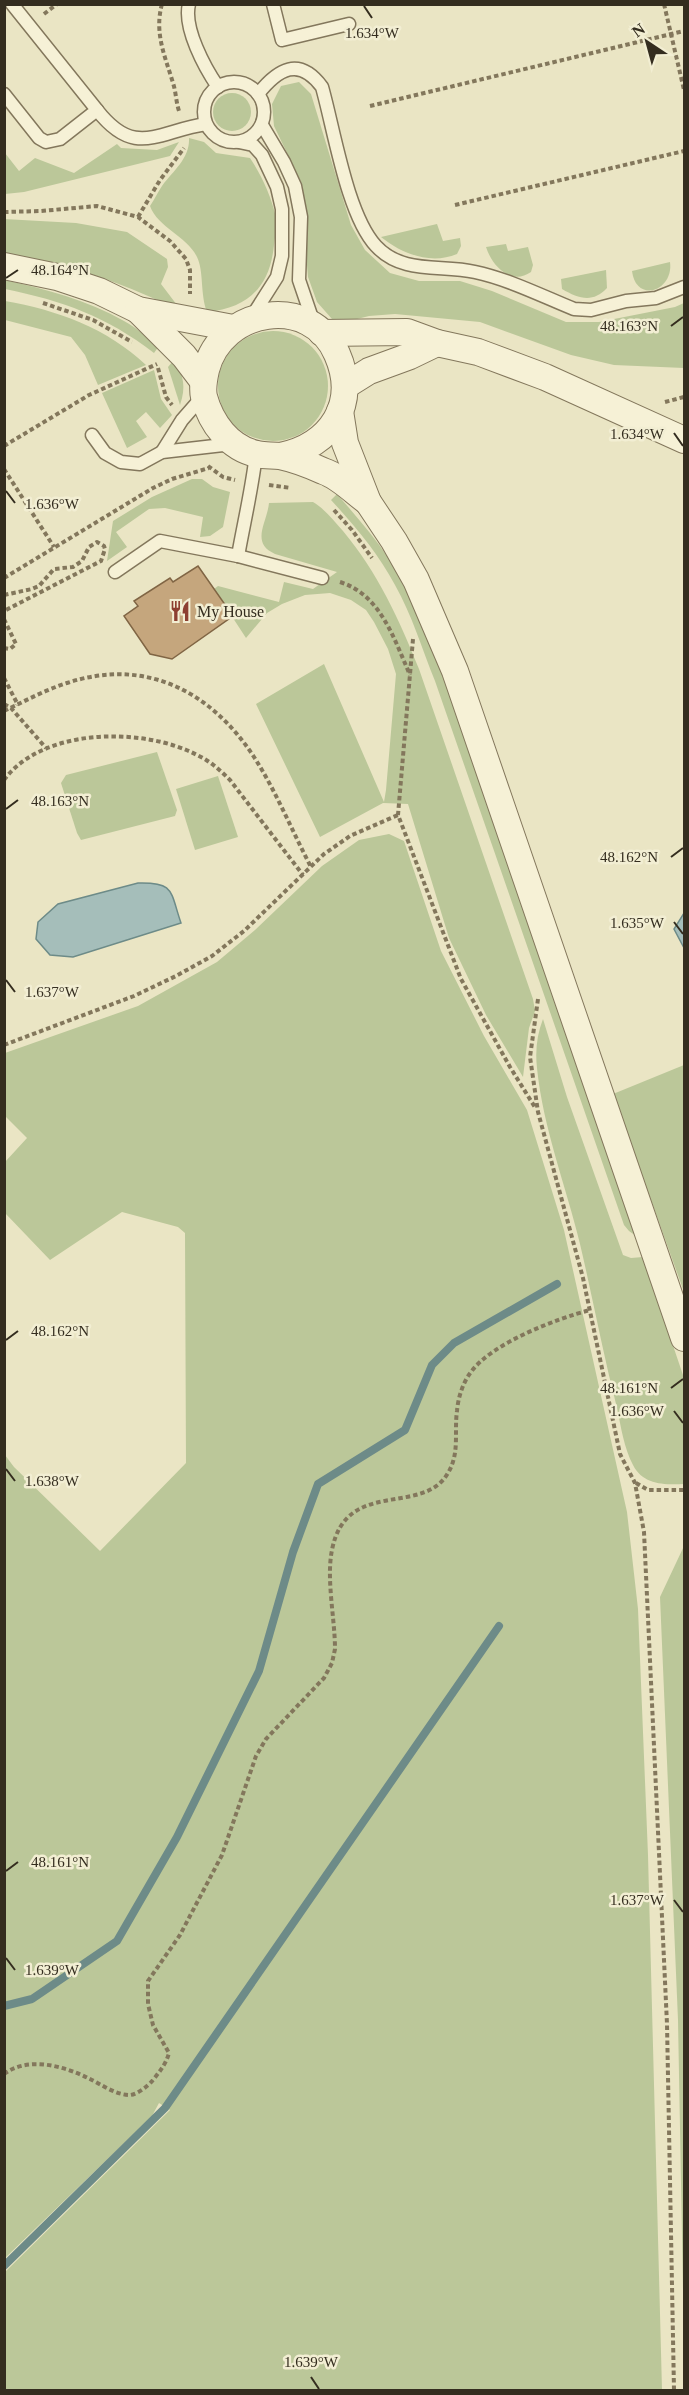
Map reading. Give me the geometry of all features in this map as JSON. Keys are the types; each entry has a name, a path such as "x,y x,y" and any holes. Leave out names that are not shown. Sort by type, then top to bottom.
{"street":[{"path":"4,266 99,291 138,310 187,320 242,323 273,314 296,318 319,330 335,348 343,367 345,443 368,502 416,580 455,671 684,1338"},
{"path":"138,310 160,355 204,388"},
{"path":"242,323 219,341 209,357 204,388 213,422 233,444 327,472 368,502"},
{"path":"319,330 407,332 436,344 478,352 502,359 683,436"},
{"path":"268,455 300,452 317,442 331,428 343,399 369,371 436,344"}],"lane":[{"path":"12,4 115,131 138,139 157,138 183,128 206,124"},
{"path":"189,4 187,12 190,31 210,76 218,87"},
{"path":"273,4 282,40 349,24"},
{"path":"258,94 278,73 293,68 305,70 314,77 322,87 341,164 358,217 375,245 402,263 418,267 475,272 574,309 591,310 656,298 684,287"},
{"path":"239,142 256,134 262,125 264,114 263,103 258,94 244,84 234,82 218,87 207,98 204,108 206,124 220,140 253,145 262,155 277,187 282,209 282,256 277,277 242,323"},
{"path":"4,94 39,138 46,142 60,139 97,111"},
{"path":"262,125 285,162 295,186 301,217 299,280 319,330"},
{"path":"162,452 204,388"},
{"path":"92,435 105,453 121,462 140,464 162,452 233,444"},
{"path":"238,556 253,484 268,455"},
{"path":"115,572 160,541 238,556 322,578"}],"path":[{"path":"138,217 160,180 183,151 183,128 174,86 160,41 158,26 162,4"},
{"path":"664,4 684,90"},
{"path":"370,106 684,31"},
{"path":"455,205 684,151"},
{"path":"4,212 97,206 138,217 170,241 186,260 192,285 187,320"},
{"path":"34,300 93,320 135,343"},
{"path":"4,446 160,355"},
{"path":"4,578 153,488 182,475 209,468 223,477 253,484 295,488"},
{"path":"4,469 54,547"},
{"path":"328,505 352,530 375,564"},
{"path":"4,595 32,590 54,569 73,567 82,561 93,544 97,542 104,546 101,561 4,611"},
{"path":"322,578 354,586 368,596 383,616 410,676"},
{"path":"4,619 16,645 10,649 4,648"},
{"path":"413,635 398,815 461,979 538,1113"},
{"path":"4,711 69,682 105,675 150,676 177,686 214,709 241,738 255,759 311,867"},
{"path":"4,678 17,703 13,707"},
{"path":"4,704 13,707 46,748"},
{"path":"4,780 25,760 46,748 90,738 122,736 159,741 198,755 217,767 230,780 303,875"},
{"path":"4,1044 134,996 213,956 244,931 324,854 350,836 398,815"},
{"path":"538,999 530,1057 538,1113 590,1310 620,1454 635,1483 644,1532 667,2024 674,2391"},
{"path":"4,2074 12,2068 47,2065 75,2072 118,2093 133,2095 148,2086 166,2064 169,2053 153,2025 148,2004 148,1981 180,1935 222,1855 256,1756 266,1739 324,1678 332,1663 335,1650 331,1551 344,1519 377,1501 423,1493 437,1486 448,1473 458,1438 457,1411 470,1373 483,1359 553,1320 590,1310"},
{"path":"635,1483 648,1490 684,1490"}],"green space":[{"path":"299,82 311,94 351,225 365,250 390,273 419,281 460,281 492,291 566,322 599,322 675,307 684,303 684,368 614,365 571,355 480,322 395,314 369,316 345,322 332,319 317,302 308,277 306,253 308,226 302,184 274,126 272,104 281,86"},
{"path":"232,93 245,99 251,112 245,125 232,131 219,125 213,112 219,99"},
{"path":"189,138 204,142 216,153 250,158 266,186 277,220 272,259 262,283 246,300 222,310 207,312 197,257 187,243 159,220 150,206 184,158"},
{"path":"179,142 170,156 24,192 5,194 5,153 19,171 35,158 74,173 117,144 121,148 157,150"},
{"path":"4,219 76,223 127,232 167,259 168,267 161,284 180,309 89,274 5,254"},
{"path":"437,224 443,241 460,238 461,246 457,254 437,258 417,256 407,253 381,237"},
{"path":"506,244 508,251 528,247 533,265 531,272 516,277 503,272 498,267 486,247"},
{"path":"670,262 670,272 666,280 654,290 640,288 635,281 632,271"},
{"path":"606,270 607,288 596,296 580,297 562,289 561,279"},
{"path":"4,280 51,291 96,307 129,324 159,346 154,353 119,329 83,312 46,299 5,289"},
{"path":"5,301 62,315 80,322 115,341 146,365 98,385 85,355 71,337 5,320"},
{"path":"273,331 294,335 312,347 324,365 328,386 324,407 312,425 294,437 273,441 252,437 234,425 222,407 218,386 222,365 234,347 252,335"},
{"path":"174,360 183,382 180,405 168,367"},
{"path":"154,370 161,399 172,415 160,428 146,412 136,421 147,437 127,448 102,393"},
{"path":"192,479 202,479 213,487 230,492 223,527 210,536 200,537 203,517 165,508 149,509 116,532 127,547 107,561 113,521 152,497"},
{"path":"337,494 389,559 434,651 636,1236 624,1225 412,620 401,596 374,551 331,500"},
{"path":"313,502 336,523 367,563 404,632 419,669 533,999 535,1011 529,1028 523,1077 486,1015 449,938 408,804 383,803 320,837 256,704 324,664 384,802 396,674 388,649 374,622 366,610 351,600 330,593 305,595 267,613 246,638 214,589 218,586 279,602 284,582 313,589 337,572 275,554 263,544 262,532 269,503"},
{"path":"157,752 177,810 175,816 81,840 61,783 66,775"},
{"path":"218,776 238,837 195,850 176,789"},
{"path":"389,834 404,841 441,951 484,1036 527,1110 564,1230 627,1512 638,1609 648,1855 662,2390 5,2390 5,2272 170,2110 159,2103 152,2116 5,2258 5,1455 14,1467 100,1551 186,1463 185,1233 178,1227 122,1212 50,1260 5,1213 5,1162 27,1138 5,1116 5,1053 138,1006 217,962 255,930 322,866 359,840"},
{"path":"543,1019 567,1097 623,1255 631,1258 643,1257 684,1378 684,1484 662,1484 643,1477 633,1465 625,1445 580,1244 544,1113 536,1055"},
{"path":"684,1065 684,1292 613,1094"},
{"path":"684,1546 684,2345 678,2020 660,1597"}],"water":[{"path":"138,883 159,884 165,887 172,896 181,923 73,957 50,955 36,939 38,922 58,904"},
{"path":"684,913 684,948 674,929"}],"building":[{"name":"My House","path":"198,566 233,616 172,659 150,654 124,616 138,606 134,601 170,578 173,582"}],"waterway":[{"path":"4,2006 32,1999 117,1941 177,1837 259,1671 293,1552 318,1484 405,1430 432,1365 454,1343 557,1284"},
{"path":"4,2266 165,2108 499,1626"}],"place":[{"name":"My House","path":"180,611"}]}
